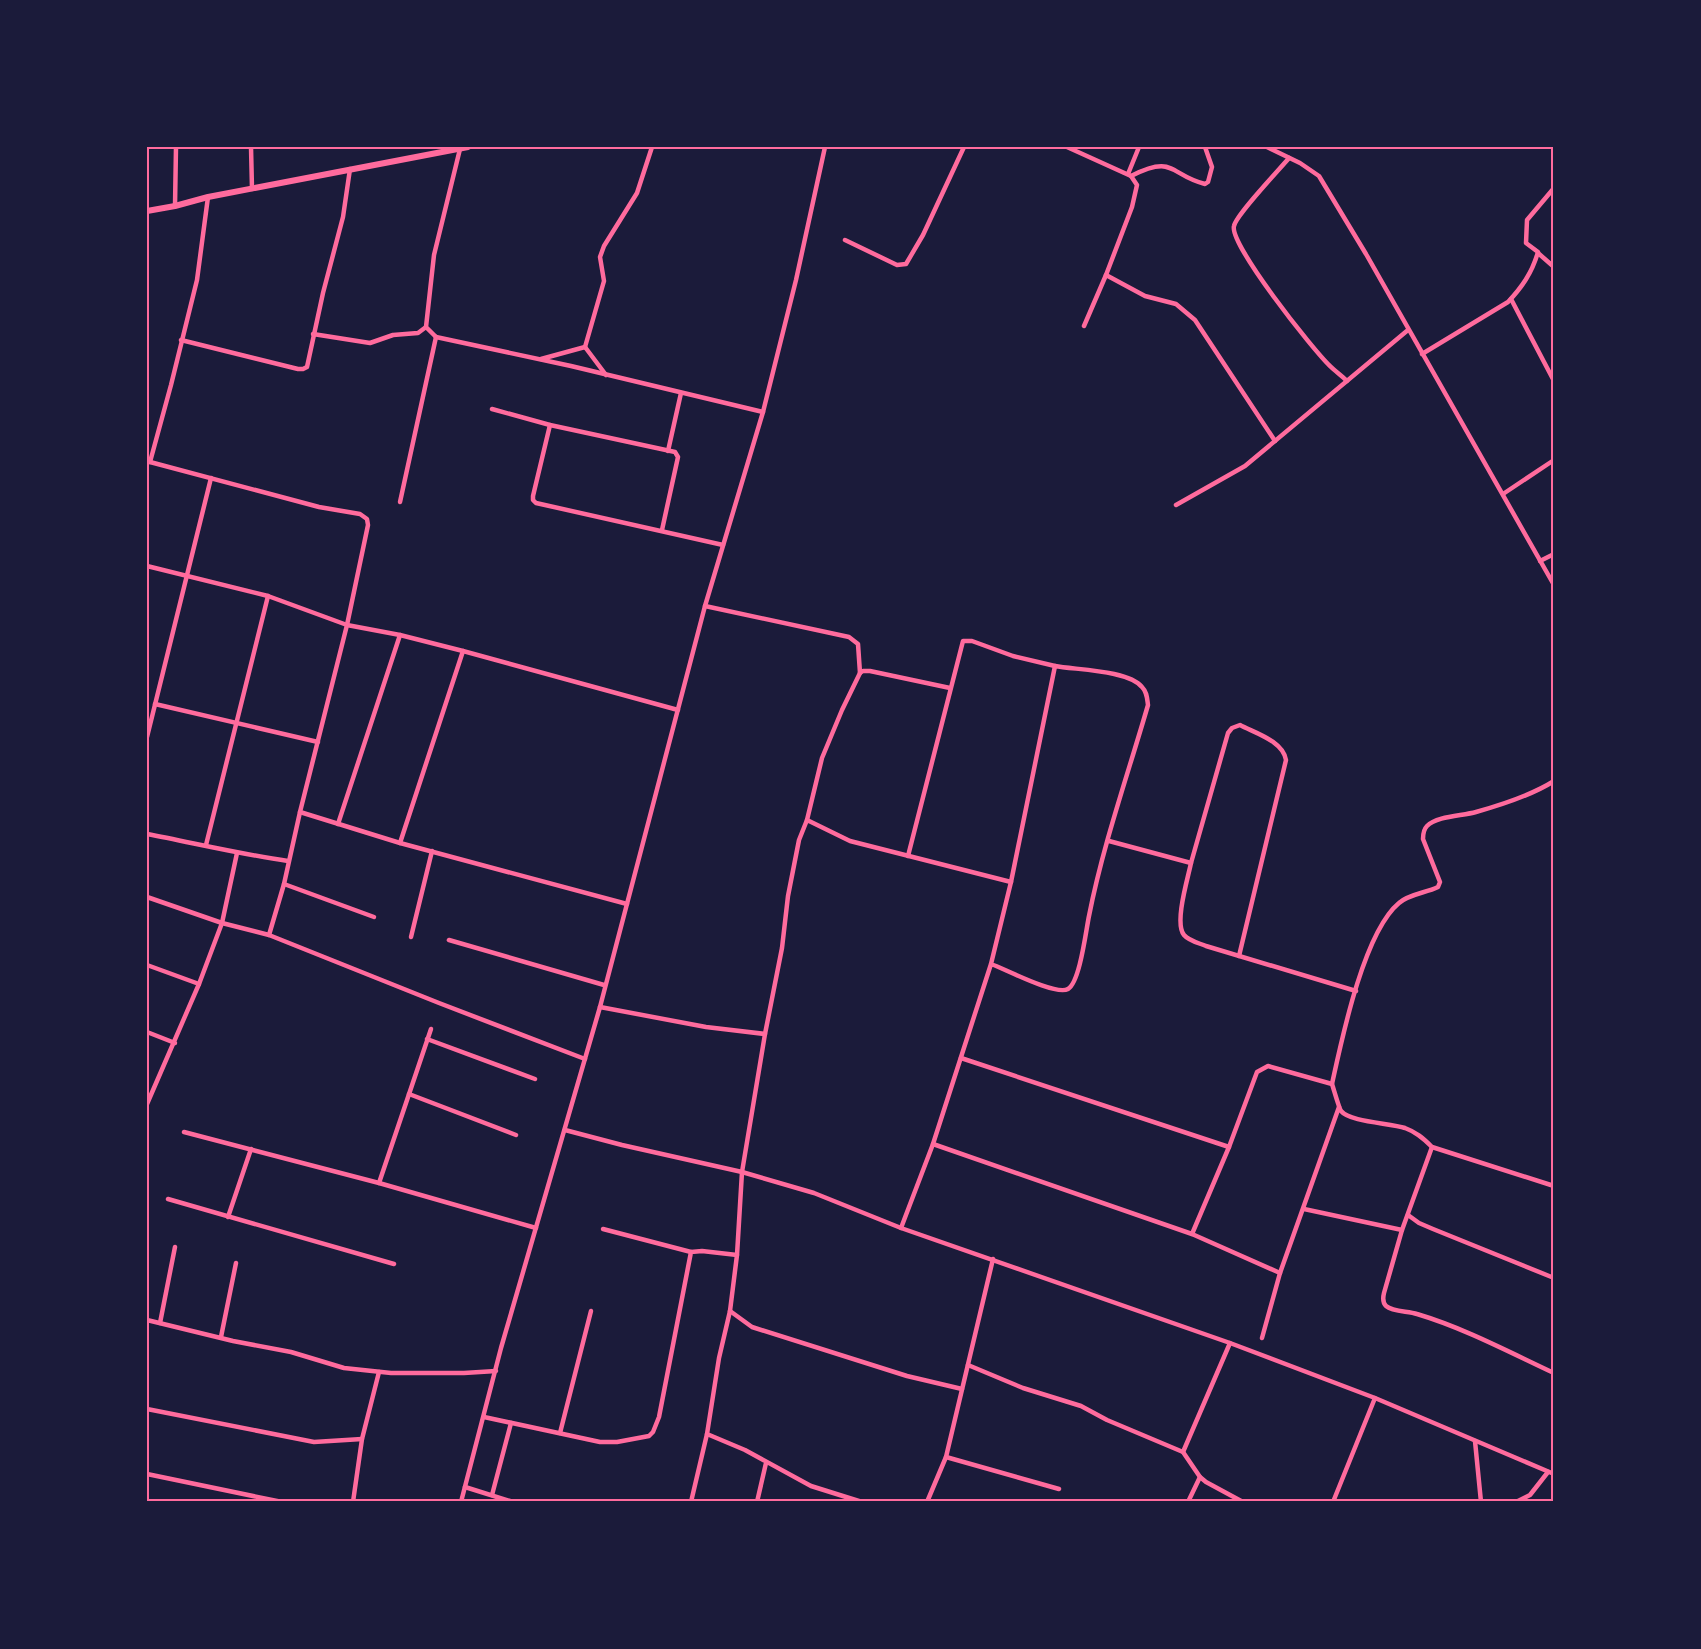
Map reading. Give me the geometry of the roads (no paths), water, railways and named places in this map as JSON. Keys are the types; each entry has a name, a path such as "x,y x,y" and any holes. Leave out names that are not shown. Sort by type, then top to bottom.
{"street":[{"path":"176,147 176,206"},
{"path":"251,147 252,190"},
{"path":"585,347 604,281 600,257 604,246 637,193 652,147"},
{"path":"461,1502 536,1228 600,1007 705,606 763,412 796,280 825,147"},
{"path":"845,240 897,265 906,264 933,214 964,147"},
{"path":"1067,147 1130,175 1137,185 1106,275 1084,326"},
{"path":"1130,175 1139,147"},
{"path":"1130,175 1146,168 1168,166 1205,184 1208,182 1212,167 1205,147"},
{"path":"1267,147 1319,176 1356,236 1554,585"},
{"path":"147,211 208,197 464,148 434,255 426,327 418,333 393,335 370,343 313,334"},
{"path":"1289,158 1240,215 1233,225 1234,234 1241,249 1289,318 1329,366 1347,381"},
{"path":"181,340 303,369 307,367 313,334 344,217 350,169"},
{"path":"1554,188 1527,220 1526,243 1554,267"},
{"path":"208,197 197,280 171,385 148,462 319,507 360,514 366,517 368,525 347,625 284,884 269,935"},
{"path":"1422,354 1511,299 1534,267 1538,252"},
{"path":"1106,275 1136,292 1164,303 1176,304 1195,320 1275,441"},
{"path":"1511,299 1554,381"},
{"path":"426,327 436,337 763,412"},
{"path":"1176,505 1240,470 1408,330"},
{"path":"400,502 436,337"},
{"path":"538,360 585,347"},
{"path":"585,347 606,375"},
{"path":"668,451 681,393"},
{"path":"492,409 550,425 675,452 678,457 662,530"},
{"path":"550,425 533,500 536,503 723,545"},
{"path":"1503,495 1554,460"},
{"path":"147,736 212,478"},
{"path":"1540,561 1554,554"},
{"path":"147,566 268,596 347,625 400,635 463,651 678,710"},
{"path":"206,845 268,596"},
{"path":"691,1502 707,1434 719,1358 730,1311 742,1172 799,840 807,820 822,758 860,673 858,644 849,637 705,606"},
{"path":"338,824 400,635"},
{"path":"908,856 961,644 966,640 1013,656 1055,666 1108,672 1141,685 1146,693 1148,705 1092,899 1079,968 1070,988 1061,990 1041,985 991,964"},
{"path":"400,843 463,651"},
{"path":"901,1228 933,1144 991,964 1011,882 1055,666"},
{"path":"860,673 870,671 950,688"},
{"path":"155,704 318,742"},
{"path":"1239,956 1286,760 1285,753 1277,745 1240,725 1232,728 1228,733 1191,863 1180,916 1183,934 1206,946 1239,956 1356,991"},
{"path":"1262,1338 1280,1273 1339,1107 1338,1097 1332,1084 1368,949 1396,905 1402,900 1438,887 1440,882 1423,839 1423,832 1427,826 1439,820 1477,812 1537,791 1554,781"},
{"path":"300,812 400,843 627,904"},
{"path":"807,820 850,841 1011,882"},
{"path":"147,834 206,845 237,854 288,861"},
{"path":"1108,841 1191,863"},
{"path":"411,937 432,851"},
{"path":"148,1101 175,1043 222,923 237,854"},
{"path":"284,884 374,917"},
{"path":"147,897 222,923 269,935 439,1004 585,1059"},
{"path":"449,940 604,986"},
{"path":"147,965 199,984"},
{"path":"600,1007 706,1027 765,1034"},
{"path":"379,1183 431,1029"},
{"path":"147,1032 175,1043"},
{"path":"427,1040 535,1079"},
{"path":"961,1058 1229,1147"},
{"path":"1192,1234 1229,1147 1257,1072 1268,1066 1332,1084"},
{"path":"409,1094 516,1135"},
{"path":"1339,1107 1346,1115 1388,1123 1416,1132 1432,1147 1554,1186"},
{"path":"565,1130 742,1172 814,1193 901,1228 1230,1343 1375,1398 1554,1474"},
{"path":"184,1132 379,1183 536,1228"},
{"path":"933,1144 1192,1234 1280,1273"},
{"path":"1432,1147 1402,1230 1384,1293 1385,1305 1470,1334 1554,1372"},
{"path":"228,1216 251,1149"},
{"path":"168,1199 394,1264"},
{"path":"1304,1209 1402,1230"},
{"path":"1408,1215 1419,1223 1554,1278"},
{"path":"603,1230 691,1252 736,1255"},
{"path":"160,1323 175,1247"},
{"path":"484,1417 600,1442 644,1438 653,1432 659,1417 691,1252"},
{"path":"927,1502 946,1457 993,1259"},
{"path":"221,1337 236,1263"},
{"path":"560,1433 591,1311"},
{"path":"730,1311 752,1327 907,1376 962,1389"},
{"path":"147,1320 233,1341 291,1352 338,1366 379,1372 496,1371"},
{"path":"1183,1452 1230,1343"},
{"path":"968,1365 1023,1388 1081,1406 1107,1420 1183,1452 1200,1477 1243,1502"},
{"path":"353,1502 362,1439 379,1372"},
{"path":"1333,1502 1375,1398"},
{"path":"147,1409 314,1442 362,1439"},
{"path":"492,1495 511,1423"},
{"path":"707,1434 745,1450 811,1486 862,1502"},
{"path":"1475,1441 1481,1502"},
{"path":"946,1457 1059,1489"},
{"path":"757,1502 766,1463"},
{"path":"1516,1502 1530,1495 1548,1472"},
{"path":"147,1474 282,1502"},
{"path":"1188,1502 1200,1477"},
{"path":"465,1487 513,1502"}]}
